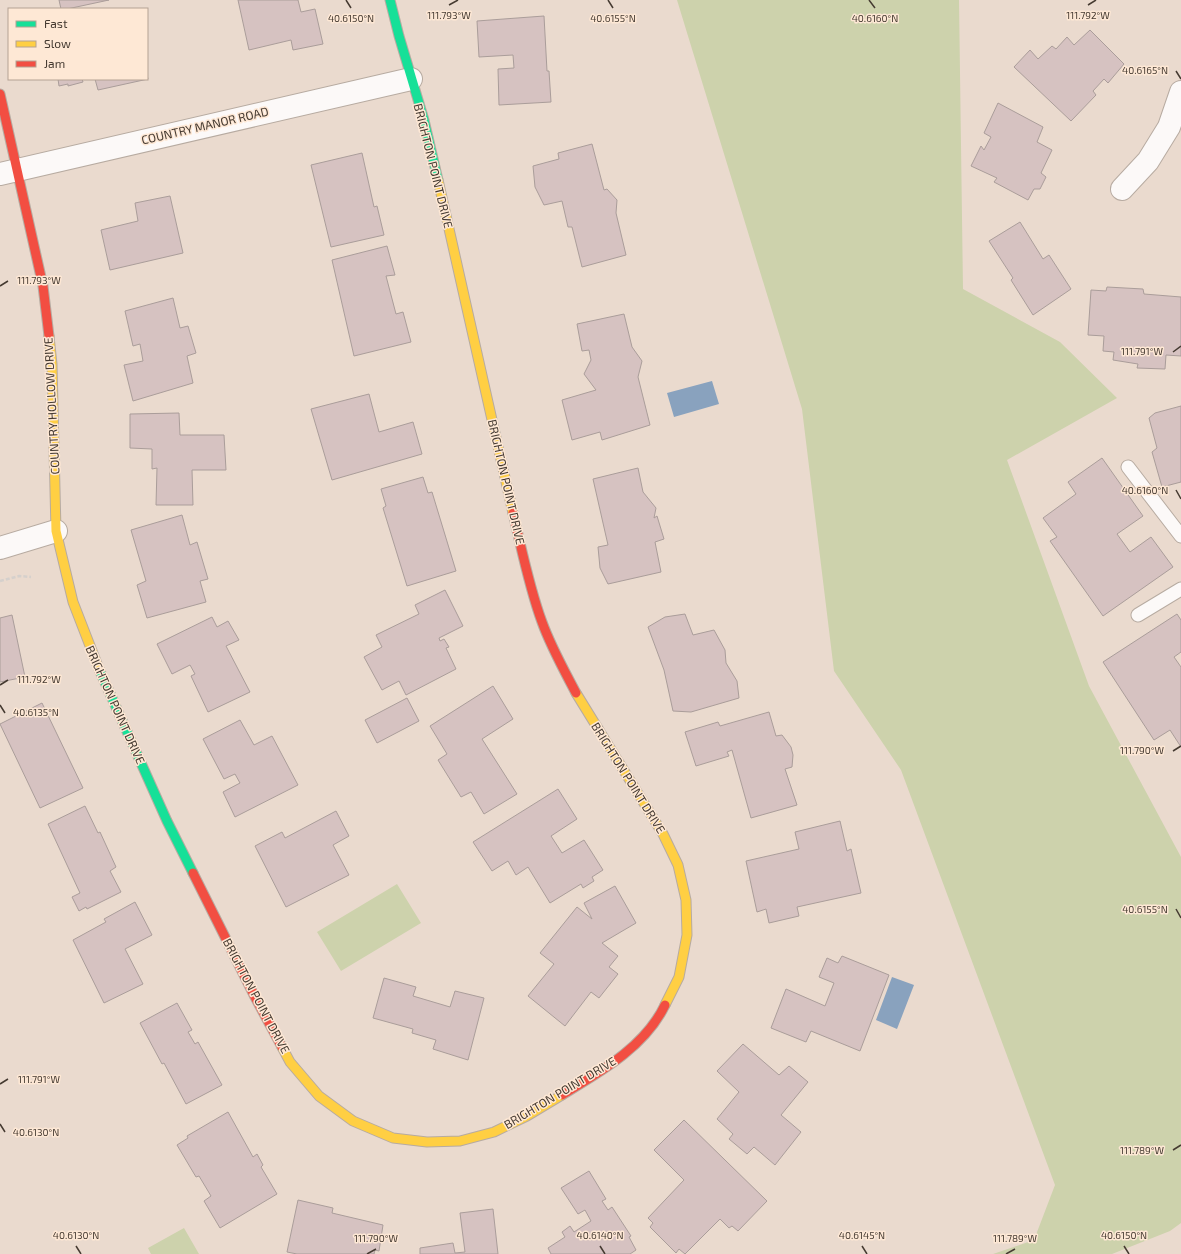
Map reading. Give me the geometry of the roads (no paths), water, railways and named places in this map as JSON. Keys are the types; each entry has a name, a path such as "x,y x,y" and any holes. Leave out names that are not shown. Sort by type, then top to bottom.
{"street":[{"name":"BRIGHTON POINT DRIVE","path":"56,531 73,602 94,661 167,821 255,997 290,1062 319,1096 353,1122 393,1138 427,1142 460,1141 494,1132 600,1072 632,1048 660,1016 679,977 687,934 686,900 678,865 663,834 581,702 560,664 542,623 529,582 424,120 398,36 390,0"},
{"name":"COUNTRY MANOR ROAD","path":"9,172 411,79"},
{"path":"1122,189 1148,161 1169,128 1181,92"},
{"name":"COUNTRY HOLLOW DRIVE","path":"0,94 9,172 43,286 52,364 56,531"},
{"path":"0,548 56,531"}],"lane":[{"path":"1128,467 1181,536"},
{"path":"1138,615 1181,589"}],"water":[{"path":"712,381 719,404 674,417 667,393"},
{"path":"892,977 914,985 897,1029 876,1020"}]}
